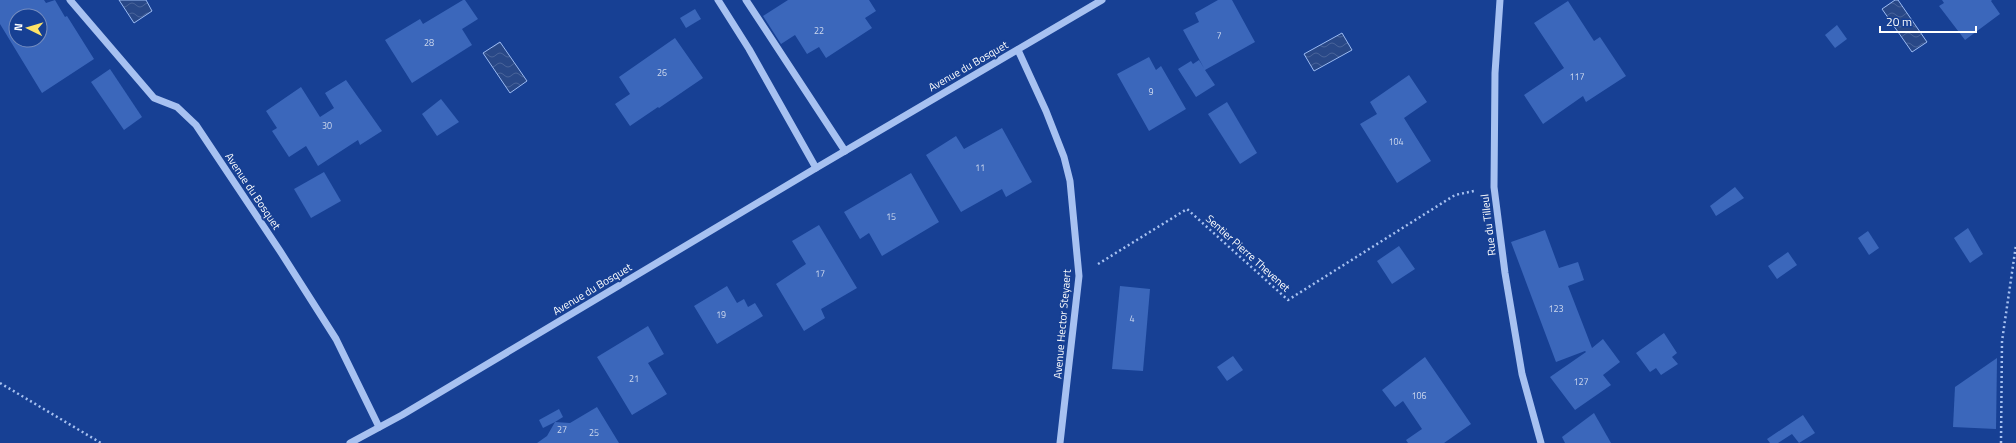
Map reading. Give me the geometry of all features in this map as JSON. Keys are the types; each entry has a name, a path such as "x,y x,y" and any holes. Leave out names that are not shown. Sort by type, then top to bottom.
{"street":[{"name":"Avenue du Bosquet","path":"70,0 154,98 177,107 196,125 280,251 336,339 379,427"},
{"path":"718,0 749,49 816,168"},
{"path":"746,0 845,151"},
{"name":"Avenue du Bosquet","path":"350,443 402,415 816,168 1102,0"},
{"name":"Rue du Tilleul","path":"1500,0 1495,73 1494,187 1505,273 1522,374 1540,443"},
{"name":"Avenue Hector Steyaert","path":"1018,50 1046,111 1064,158 1070,181 1079,276 1060,443"}],"path":[{"name":"Sentier Pierre Thevenet","path":"1079,276 1187,209 1288,300 1455,195 1494,187"},
{"path":"2001,443 2002,341 2016,245"},
{"path":"0,383 101,443"}],"water":[{"path":"119,0 146,0 152,11 134,23"},
{"path":"1895,0 1898,0 1927,42 1912,52 1882,9"},
{"path":"1342,33 1352,50 1314,71 1304,54"},
{"path":"500,42 527,81 510,93 483,53"}],"building":[{"path":"0,0 44,0 46,3 55,0 94,59 42,93 15,48 48,48 48,8 8,8 8,37 0,24"},
{"path":"465,0 478,19 462,29 472,45 412,83 385,40 420,19 423,24"},
{"path":"788,0 869,0 876,11 865,18 872,28 826,58 819,47 807,54 795,35 781,44 763,16"},
{"path":"1218,0 1232,0 1255,42 1205,70 1215,85 1196,97 1178,69 1191,61 1193,64 1199,60 1204,68 1183,30 1199,22 1195,13"},
{"path":"1942,0 1992,0 1991,1 2000,14 1965,40 1939,6 1944,3"},
{"path":"1568,1 1594,41 1600,37 1626,76 1586,102 1583,96 1543,124 1524,95 1564,68 1534,23"},
{"path":"695,9 701,19 686,28 680,18"},
{"path":"1837,25 1847,39 1835,48 1825,35"},
{"path":"675,38 703,78 630,126 615,104 630,94 619,77"},
{"path":"1149,57 1156,70 1161,66 1186,109 1149,131 1117,74"},
{"path":"110,69 142,117 124,130 91,82"},
{"path":"1409,75 1427,102 1404,118 1431,161 1397,183 1360,124 1377,114 1370,102"},
{"path":"346,80 382,131 360,145 358,140 318,166 306,146 289,157 272,131 277,128 266,111 301,87 320,117 334,108 325,93"},
{"path":"441,99 459,122 437,136 422,114"},
{"path":"1227,102 1257,153 1240,164 1208,114"},
{"path":"1002,128 1032,182 1006,197 1002,189 961,212 926,155 956,136 964,149"},
{"path":"324,172 341,201 311,218 294,189"},
{"path":"911,173 939,222 882,256 869,233 860,239 844,212"},
{"path":"1735,187 1744,198 1716,216 1710,206"},
{"path":"819,225 857,288 821,309 825,318 804,331 776,284 806,264 792,241"},
{"path":"1968,228 1983,254 1970,263 1954,238"},
{"path":"1545,230 1559,268 1578,262 1584,280 1568,286 1592,348 1603,339 1620,362 1603,375 1611,385 1575,410 1550,377 1586,352 1585,351 1556,362 1511,242"},
{"path":"1868,231 1879,248 1869,255 1858,238"},
{"path":"1399,246 1415,269 1392,284 1377,261"},
{"path":"1788,252 1797,265 1777,279 1768,266"},
{"path":"727,286 737,303 744,299 748,307 755,303 763,316 717,344 694,306"},
{"path":"1120,286 1150,289 1143,371 1112,369"},
{"path":"648,326 664,354 648,363 667,394 632,415 597,357"},
{"path":"1664,333 1677,353 1672,357 1678,364 1661,375 1656,368 1650,372 1636,353"},
{"path":"1233,356 1243,370 1227,381 1217,367"},
{"path":"1425,357 1471,424 1444,443 1408,443 1406,440 1422,429 1403,401 1395,407 1382,390"},
{"path":"1997,358 1996,429 1953,427 1955,387"},
{"path":"597,407 619,443 537,443 547,436 555,422 570,423"},
{"path":"559,409 563,417 543,428 539,420"},
{"path":"1594,413 1611,443 1565,443 1562,437"},
{"path":"1803,415 1815,433 1799,443 1792,434 1778,443 1770,443 1767,439"}]}
